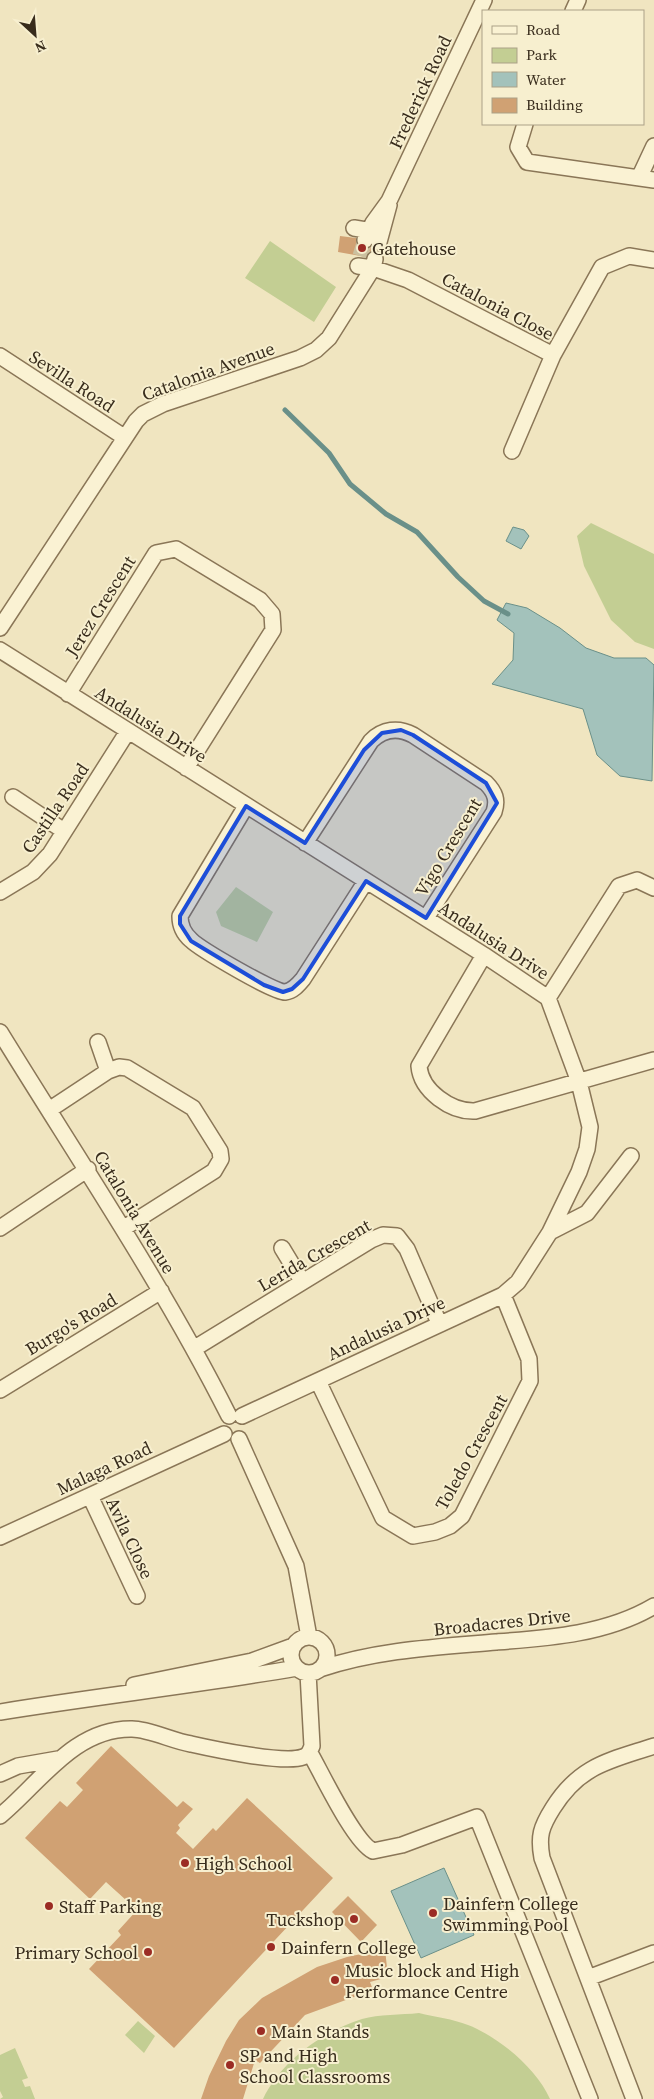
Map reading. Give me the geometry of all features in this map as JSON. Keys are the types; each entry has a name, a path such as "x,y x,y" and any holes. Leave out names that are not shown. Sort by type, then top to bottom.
{"street":[{"name":"Frederick Road","path":"370,235 389,201 484,0"},
{"path":"525,125 518,147 527,162 647,179 654,146"},
{"path":"553,355 602,267 629,256 654,260"},
{"name":"Catalonia Close","path":"367,262 408,280 553,355 512,451"},
{"name":"Catalonia Avenue","path":"0,628 124,437 143,414 163,404 300,358 316,350 329,338 358,290 367,262"},
{"name":"Sevilla Road","path":"0,356 124,437"},
{"name":"Jerez Crescent","path":"68,694 156,553 176,549 260,600 272,614 273,630 186,768"},
{"name":"Andalusia Drive","path":"0,650 426,918 548,998 579,1082 590,1127 587,1149 579,1172 550,1232 532,1263 518,1282 503,1295 439,1323 318,1381 235,1416"},
{"name":"Vigo Crescent","path":"305,843 371,741 382,732 393,730 406,731 413,735 486,783 494,792 497,803 494,812 426,918"},
{"name":"Castilla Road","path":"0,892 41,866 128,731"},
{"path":"13,796 64,831"},
{"path":"246,806 180,916 180,924 191,941 264,985 283,992 292,989 304,979 366,881"},
{"path":"548,998 619,886 638,880 654,888"},
{"path":"484,955 421,1059 419,1066 422,1081 445,1102 468,1112 654,1060"},
{"name":"Catalonia Avenue","path":"0,1032 5,1052 49,1110 88,1169 235,1416"},
{"path":"98,1042 108,1071"},
{"path":"49,1110 108,1071 118,1067 127,1068 193,1108 220,1151 221,1159 214,1171 124,1228"},
{"path":"550,1232 587,1213 631,1156"},
{"path":"0,1228 88,1169"},
{"name":"Lerida Crescent","path":"195,1348 371,1240 391,1234 402,1241 407,1249 439,1323"},
{"path":"282,1248 302,1281"},
{"name":"Burgo's Road","path":"0,1390 161,1291"},
{"name":"Toledo Crescent","path":"318,1381 383,1518 413,1536 435,1532 450,1526 462,1516 530,1381 529,1359 503,1295"},
{"path":"235,1416 246,1420 247,1431 239,1439 234,1440 224,1434 223,1424 235,1416"},
{"name":"Malaga Road","path":"0,1537 224,1434"},
{"path":"239,1439 296,1566 309,1637 315,1638 324,1646 349,1659"},
{"name":"Avila Close","path":"90,1496 137,1596"},
{"name":"Broadacres Drive","path":"0,1712 109,1694 165,1690 308,1670 349,1659 452,1646 540,1639 583,1632 610,1625 654,1606"},
{"name":"Broadacres Drive","path":"109,1694 142,1683 252,1660 293,1646 297,1641 309,1637"},
{"path":"293,1646 291,1658 308,1670"},
{"path":"308,1670 326,1658 324,1646"},
{"path":"308,1670 312,1738 310,1753 355,1832 366,1846 373,1851 382,1851 478,1817 590,2099"},
{"path":"0,1816 29,1790 58,1759 86,1740 100,1735 134,1729 192,1745 270,1757 295,1759 310,1753"},
{"path":"634,2099 542,1858 540,1834 561,1796 580,1775 597,1766 654,1746"},
{"path":"0,1774 18,1766 58,1759"},
{"path":"588,1978 654,1953"}],"highlighted area":[{"path":"401,730 413,735 486,783 497,803 426,918 366,881 303,979 292,989 283,992 264,985 191,941 180,924 180,916 246,806 305,843 364,750 382,733"}],"green space":[{"path":"270,241 336,287 314,322 245,278"},
{"path":"591,523 654,554 654,649 635,642 611,620 584,566 577,536"},
{"path":"236,887 273,912 257,942 221,926 216,912"},
{"path":"419,2013 462,2023 492,2037 527,2066 536,2076 550,2099 263,2099 280,2072 292,2060 332,2032 369,2017"},
{"path":"138,2021 155,2036 144,2053 125,2035"},
{"path":"15,2048 28,2078 22,2080 25,2087 30,2086 35,2099 0,2099 3,2097 0,2091 0,2055"}],"water":[{"path":"513,527 524,530 529,536 521,549 506,541"},
{"path":"506,603 527,608 560,628 586,648 614,658 646,658 654,665 652,781 620,776 597,755 583,709 492,684 513,660 514,633 497,620"},
{"name":"Dainfern College Swimming Pool","path":"444,1868 474,1935 421,1958 391,1891"}],"building":[{"path":"340,236 356,238 357,245 361,249 371,247 374,250 368,252 366,257 338,252"},
{"name":"High School","path":"111,1746 177,1807 183,1801 193,1809 178,1825 180,1828 176,1833 193,1849 213,1828 216,1831 247,1798 333,1878 174,2048 89,1969 121,1935 118,1931 137,1910 106,1882 90,1899 25,1838 60,1801 67,1807 83,1790 76,1783"},
{"name":"Tuckshop","path":"348,1896 377,1925 361,1942 332,1912"},
{"path":"385,1949 388,1977 370,1982 373,1990 305,2015 260,2063 255,2060 243,2099 201,2099 209,2076 226,2041 239,2020 262,1998 317,1967 347,1957"}],"waterway":[{"path":"285,410 329,453 350,484 386,514 417,532 458,577 484,601 508,614"}],"tunnel":[{"path":"360,256 365,240"}],"place":[{"name":"Gatehouse","path":"362,248"},
{"name":"High School","path":"185,1863"},
{"name":"Staff Parking","path":"49,1906"},
{"name":"Dainfern College Swimming Pool","path":"433,1913"},
{"name":"Tuckshop","path":"354,1919"},
{"name":"Dainfern College","path":"271,1947"},
{"name":"Primary School","path":"148,1952"},
{"name":"Music block and High Performance Centre","path":"335,1980"},
{"name":"Main Stands","path":"261,2031"},
{"name":"SP and High School Classrooms","path":"230,2065"}]}
